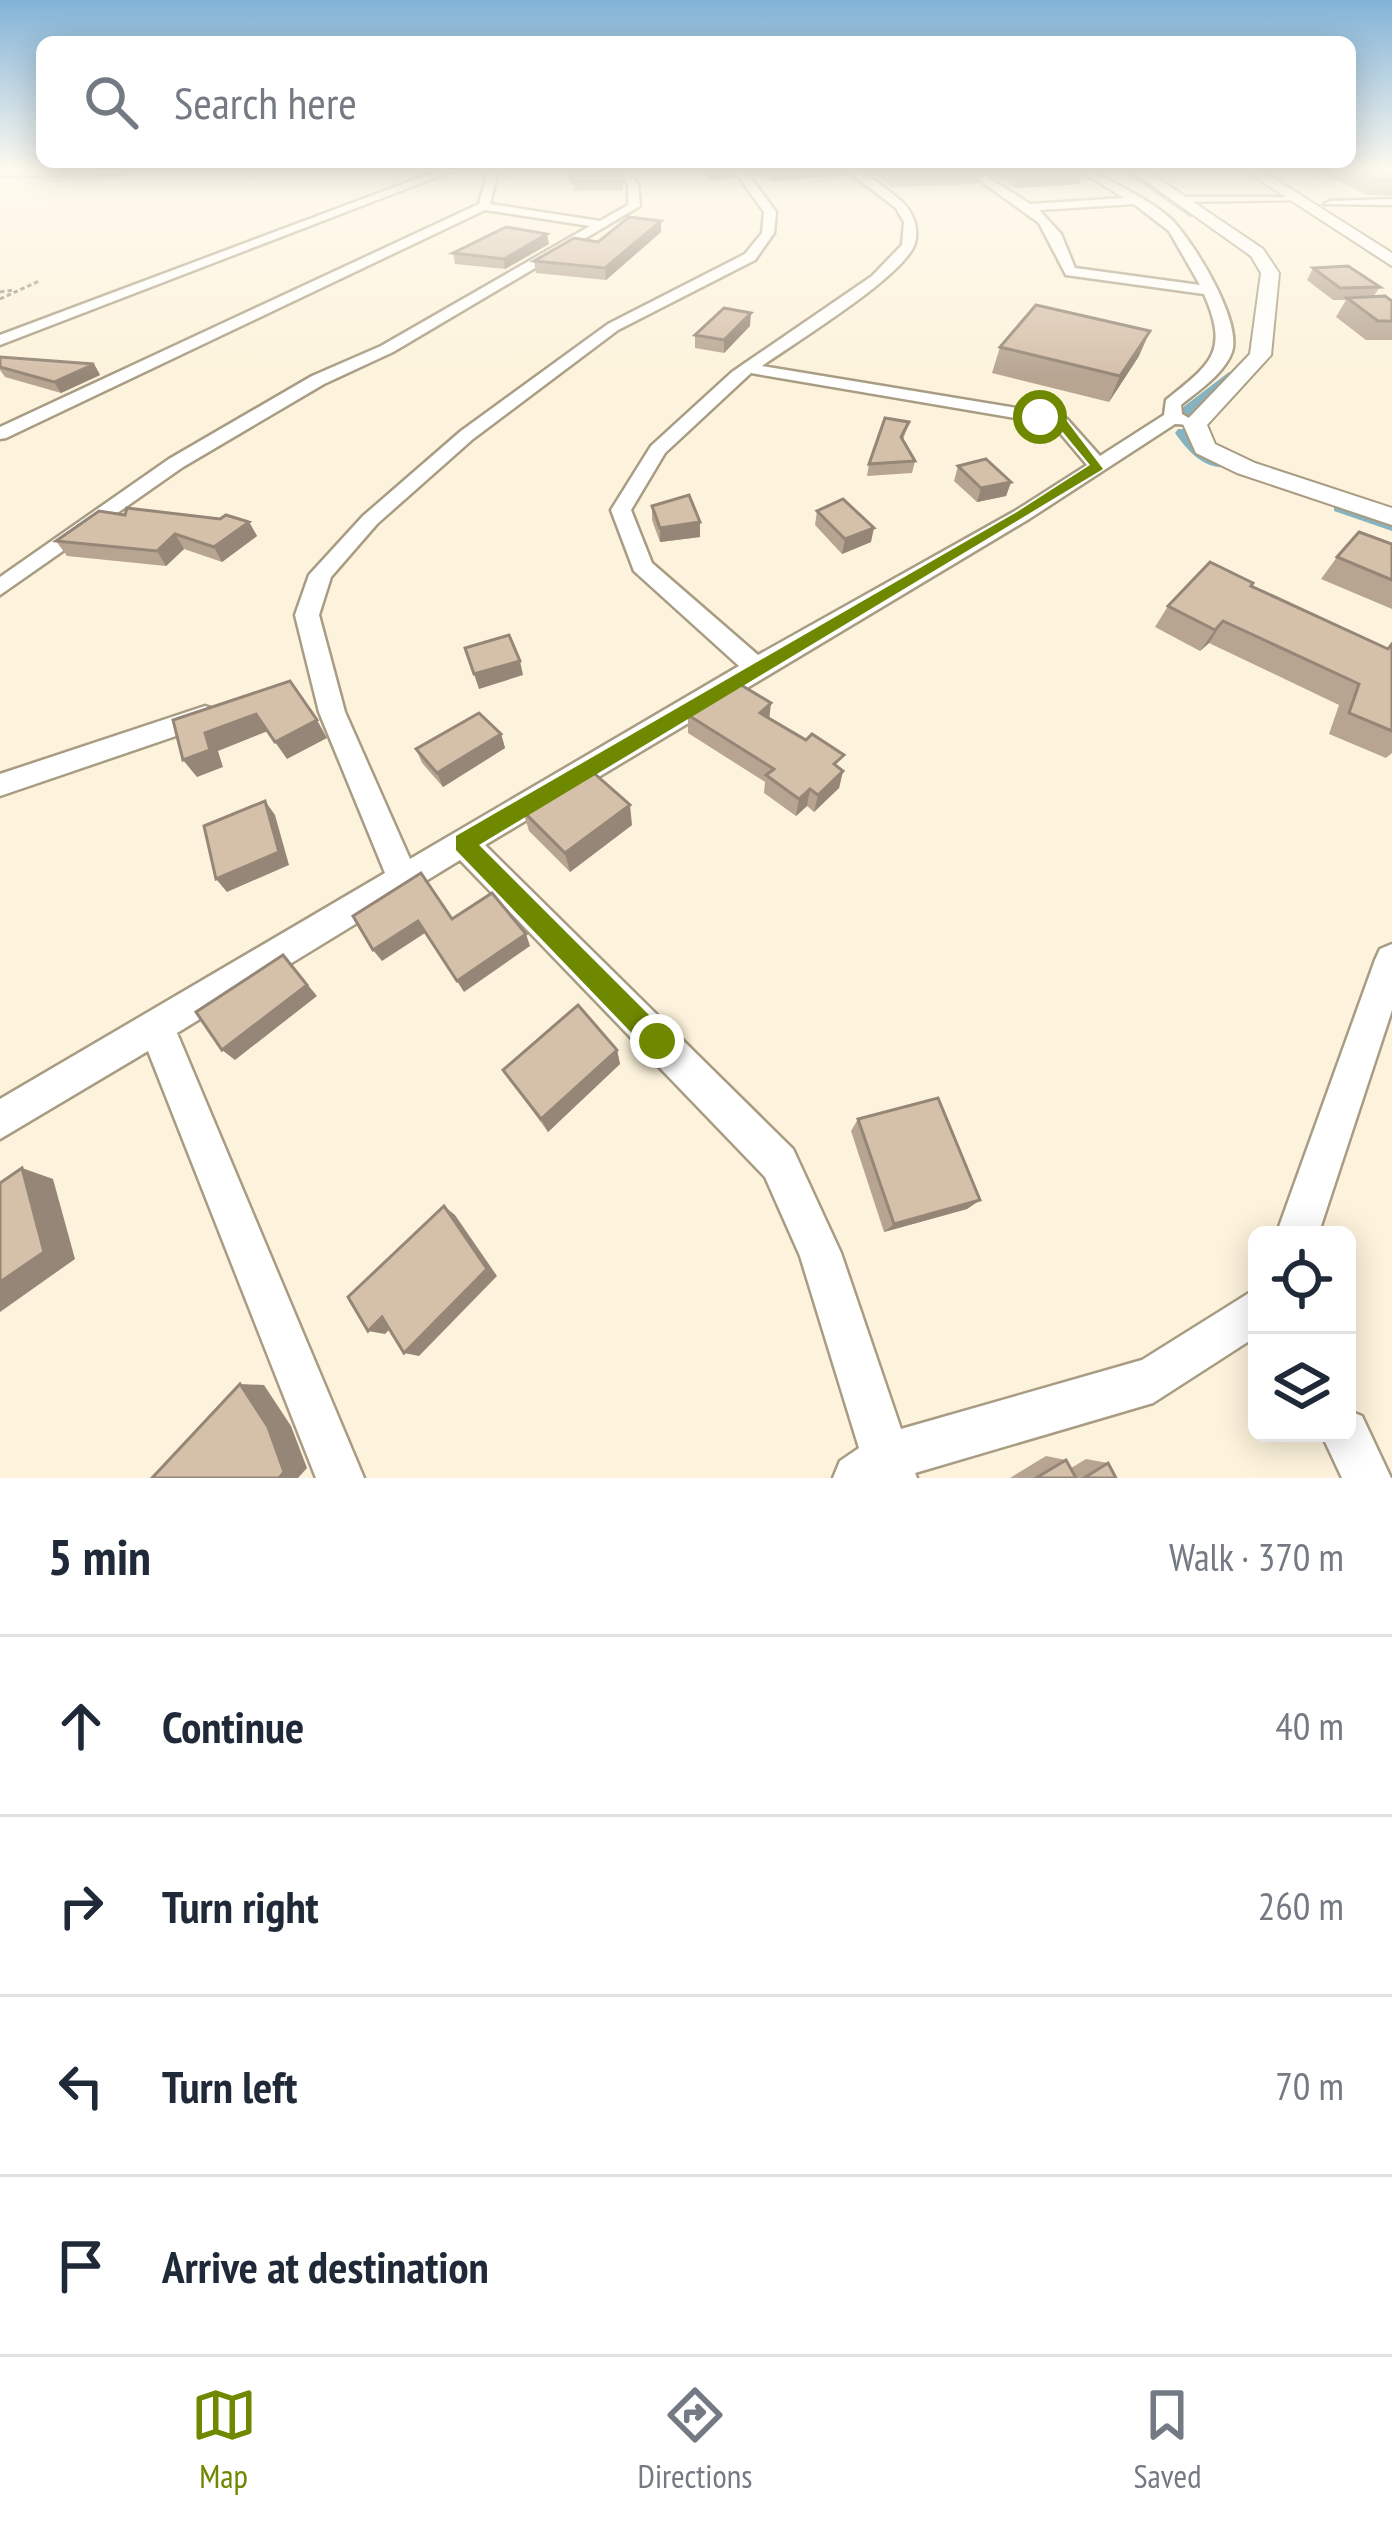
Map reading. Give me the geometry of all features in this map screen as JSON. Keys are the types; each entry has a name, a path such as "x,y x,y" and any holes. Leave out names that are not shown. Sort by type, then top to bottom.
{"street":[{"path":"0,340 267,239"},
{"path":"0,434 414,239"},
{"path":"0,588 176,463 580,239"},
{"path":"403,880 332,712 312,681 307,616 320,574 370,520 467,435 613,327 750,257 767,239"},
{"path":"757,668 642,566 621,510 658,450 748,368 878,279 908,246 909,239"},
{"path":"1054,239 1061,263 1071,272 1208,290"},
{"path":"1180,239 1228,339 1222,357 1172,404 1204,448 1246,468 1392,517"},
{"path":"0,1120 1098,466 1184,421 1260,356 1270,273 1257,254 1236,239"},
{"path":"1358,239 1392,261"},
{"path":"748,368 1040,417 1061,423 1098,466"},
{"path":"0,785 237,706"},
{"path":"464,843 779,1163 820,1253 879,1471 1153,1380 1248,1316"},
{"path":"1300,1226 1392,960"},
{"path":"155,1024 340,1478"},
{"path":"1349,1442 1367,1478"}],"path":[{"path":"0,299 39,281"},
{"path":"0,292 24,288"}],"building":[{"path":"482,239 538,239 504,259 453,253"},
{"path":"572,239 640,239 605,268 534,261"},
{"path":"1348,266 1380,287 1340,288 1313,268"},
{"path":"1385,296 1392,301 1392,321 1378,321 1347,298"},
{"path":"1036,305 1150,331 1120,376 1000,347"},
{"path":"724,308 751,313 724,340 695,335"},
{"path":"0,357 94,364 54,382 0,367"},
{"path":"885,418 909,422 901,437 915,461 869,464"},
{"path":"986,459 1011,482 981,488 958,466"},
{"path":"689,495 700,522 660,528 652,506"},
{"path":"843,499 874,528 845,539 817,511"},
{"path":"127,508 220,519 226,515 249,522 214,547 175,534 157,551 56,541 99,511 125,515"},
{"path":"1359,532 1392,544 1392,580 1337,557"},
{"path":"1210,562 1388,649 1392,644 1392,731 1349,713 1359,684 1223,621 1215,630 1168,606"},
{"path":"509,635 520,661 474,674 465,648"},
{"path":"290,681 317,720 275,742 256,714 205,733 210,750 183,760 173,720"},
{"path":"736,682 771,703 760,713 806,740 812,734 844,755 834,764 843,771 818,795 810,789 799,799 766,775 774,769 688,715"},
{"path":"479,713 501,734 437,773 416,749"},
{"path":"587,767 630,805 565,853 523,811"},
{"path":"265,801 279,852 216,879 204,826"},
{"path":"421,873 452,919 492,893 526,934 457,981 418,921 373,950 353,916"},
{"path":"283,955 307,985 222,1050 196,1012"},
{"path":"578,1005 617,1050 541,1119 503,1070"},
{"path":"938,1098 980,1200 894,1224 858,1119"},
{"path":"22,1168 44,1252 0,1282 0,1183"},
{"path":"444,1206 487,1269 404,1353 382,1317 368,1331 348,1297"},
{"path":"240,1384 268,1427 284,1472 279,1478 152,1478"},
{"path":"1066,1460 1076,1478 1036,1478"},
{"path":"1108,1463 1116,1478 1084,1478"}],"waterway":[{"path":"1188,412 1235,376"},
{"path":"1184,433 1199,451 1221,463"},
{"path":"1341,507 1392,525"}],"route":[{"path":"657,1041 464,843 1098,466 1061,423 1040,417"}]}
